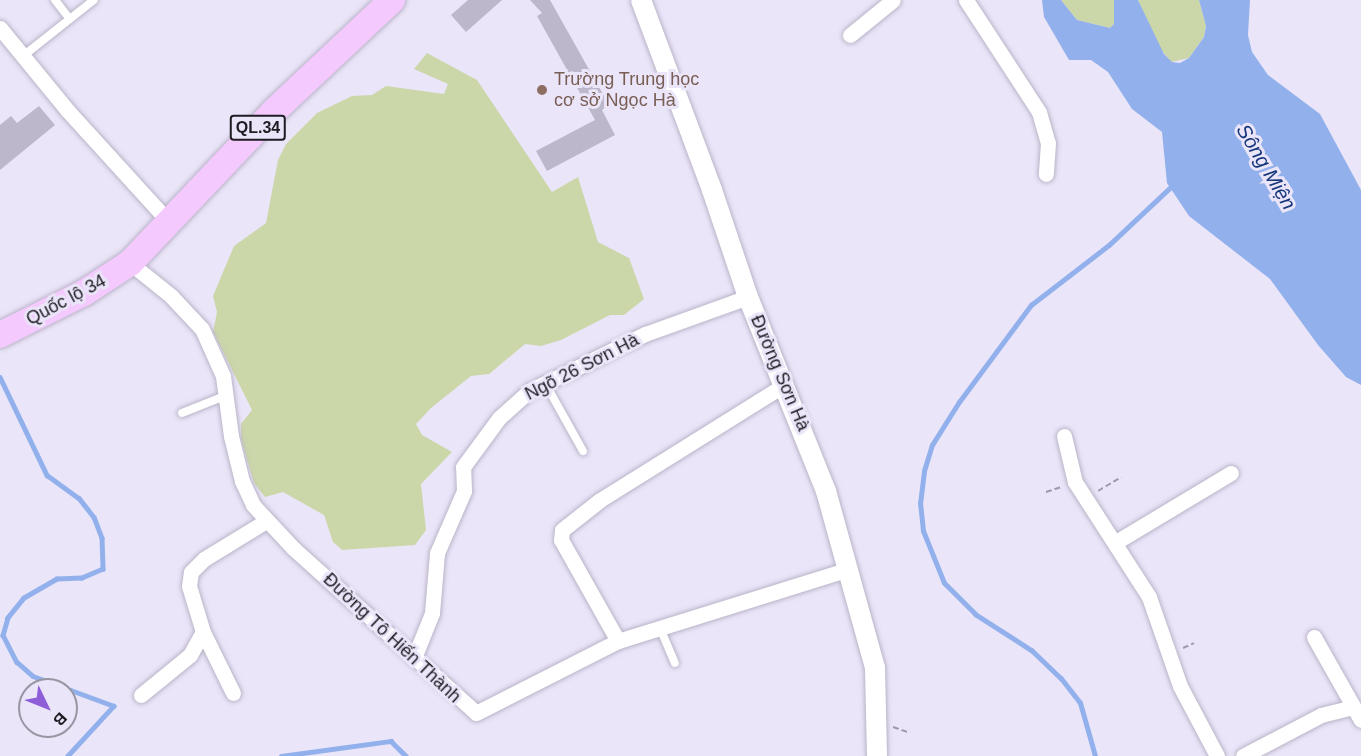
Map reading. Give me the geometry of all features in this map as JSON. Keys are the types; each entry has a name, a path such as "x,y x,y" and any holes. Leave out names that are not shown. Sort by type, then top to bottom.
{"highway":[{"name":"QL.34","path":"130,263 288,97 392,0"},
{"name":"Quốc lộ 34","path":"0,335 84,293 130,263"}],"street":[{"name":"Đường Sơn Hà","path":"641,0 671,75 748,297 826,491 846,570 875,668 877,756"},
{"path":"850,35 893,0"},
{"path":"966,0 1039,112 1048,143 1046,174"},
{"path":"0,28 170,223"},
{"name":"Đường Tô Hiến Thành","path":"130,263 171,296 202,329 218,361 242,481 266,521 476,713 618,641 846,570"},
{"name":"Ngõ 26 Sơn Hà","path":"414,658 432,613 433,569 437,553 464,491 466,459 515,402 545,383 645,334 748,297"},
{"path":"618,641 561,540 561,530 643,473 784,385"},
{"path":"1064,436 1071,472 1149,597 1180,686 1217,756"},
{"path":"1116,542 1231,473"},
{"path":"232,693 203,632 189,586 191,572 204,559 266,521"},
{"path":"141,695 190,655 203,632"},
{"path":"1243,756 1322,715 1357,713 1314,637"}],"lane":[{"path":"55,0 70,19"},
{"path":"23,56 94,0"},
{"path":"545,383 583,451"},
{"path":"182,413 226,395"},
{"path":"660,628 675,663"}],"path":[{"path":"1086,499 1121,477"}],"green space":[{"path":"1061,0 1114,0 1114,24 1110,28 1077,20"},
{"path":"1138,0 1199,0 1206,26 1204,37 1189,58 1171,62 1159,47"},
{"path":"427,53 477,80 552,192 578,177 598,242 629,258 644,299 624,315 610,315 561,340 541,346 525,344 489,374 471,376 431,408 416,424 422,435 452,452 421,484 426,530 415,545 342,550 333,542 324,515 283,492 265,497 254,483 241,440 241,424 252,410 213,332 217,312 213,296 234,246 266,223 278,160 286,144 317,113 352,96 372,95 386,86 444,94 448,84 414,69"}],"water":[{"name":"Sông Miện","path":"1042,0 1061,0 1077,20 1110,28 1114,24 1114,0 1138,0 1164,54 1172,62 1180,63 1189,58 1204,37 1206,26 1199,0 1250,0 1248,35 1252,52 1268,75 1320,114 1361,190 1361,385 1346,377 1318,345 1270,279 1189,216 1167,183 1162,132 1132,109 1108,72 1091,60 1069,60 1044,17"}],"building":[{"path":"468,0 502,0 466,32 451,15"},
{"path":"530,0 550,0 609,105 602,110 615,135 547,171 536,151 595,120 537,16 542,13"},
{"path":"39,106 55,125 0,170 0,125 11,116 17,123"}],"waterway":[{"path":"1095,756 1080,703 1061,679 1032,651 976,615 944,583 923,531 920,504 924,471 932,445 959,402 1031,305 1109,245 1174,184"},
{"path":"0,377 47,475 79,498 94,517 102,538 103,569 82,578 57,579 24,598 8,618 3,635 17,662 33,676 114,706 68,756"},
{"path":"281,756 391,741 406,756"}],"place":[{"name":"Trường Trung học cơ sở Ngọc Hà","path":"542,90"}]}
